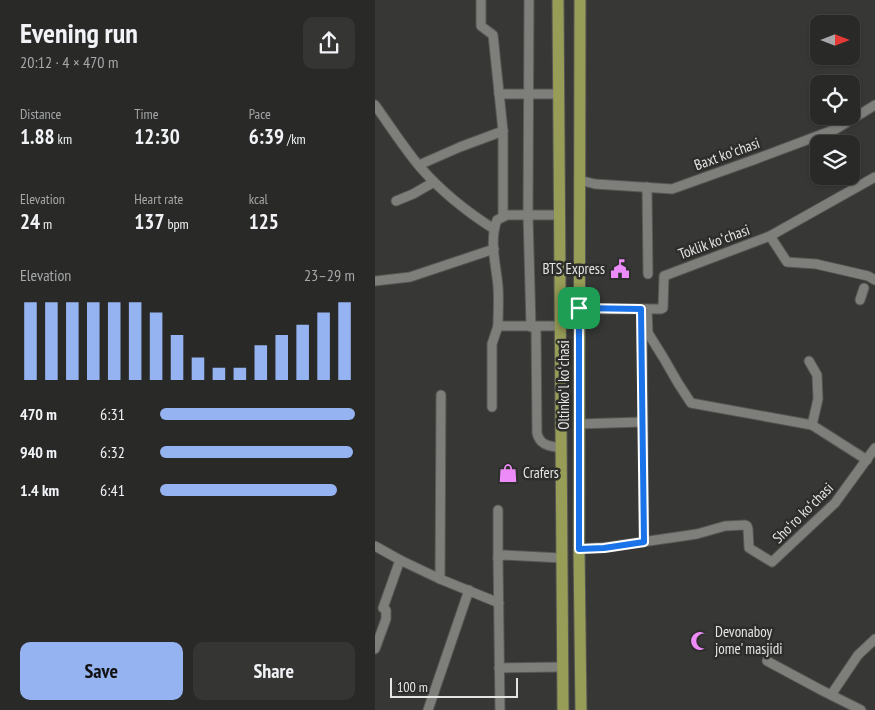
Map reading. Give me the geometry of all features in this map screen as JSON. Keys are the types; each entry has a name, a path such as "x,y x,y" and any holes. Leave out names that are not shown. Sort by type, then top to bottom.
{"main road":[{"name":"Oltinkoʻl koʻchasi","path":"558,0 563,710"},
{"name":"Oltinkoʻl koʻchasi","path":"580,0 579,549 581,710"}],"street":[{"path":"481,0 481,26 493,35 503,131 503,216"},
{"path":"529,0 528,215 537,434 538,439 542,443 561,448"},
{"path":"499,94 559,94"},
{"path":"375,105 419,166 434,182 478,219 493,229"},
{"name":"Baxt koʻchasi","path":"579,180 595,184 672,188 836,129 875,105"},
{"path":"419,166 460,147 503,131"},
{"name":"Toklik koʻchasi","path":"644,309 663,308 664,276 770,236 875,177"},
{"path":"397,201 434,182"},
{"path":"647,187 648,274"},
{"path":"492,407 492,344 498,326 498,288 493,229 497,220 503,216 560,215"},
{"path":"770,236 787,262 816,264 869,281 859,300"},
{"path":"375,281 410,277 494,249"},
{"path":"579,308 644,309"},
{"path":"644,309 642,422 644,542"},
{"path":"644,309 649,333 677,384 691,403 812,425 867,460"},
{"path":"498,326 560,326"},
{"path":"809,361 817,375 818,399 812,425"},
{"path":"440,579 441,395"},
{"path":"579,424 642,422"},
{"name":"Shoʻro koʻchasi","path":"579,549 604,548 697,534 725,526 745,525 748,529 749,548 773,562 835,503 875,448"},
{"path":"498,510 500,710"},
{"path":"375,546 440,579 499,603"},
{"path":"498,558 503,555 562,558"},
{"path":"375,649 386,619 387,610 379,608 400,560"},
{"path":"428,710 469,590"},
{"path":"831,695 858,655 875,639"},
{"path":"767,661 861,710"},
{"path":"499,668 563,667"}],"place":[{"name":"BTS Express","path":"620,269"},
{"name":"Crafers","path":"508,473"},
{"name":"Devonaboy jome' masjidi","path":"700,641"}],"route":[{"path":"579,308 641,309 644,542 604,548 579,549 579,308"}]}
